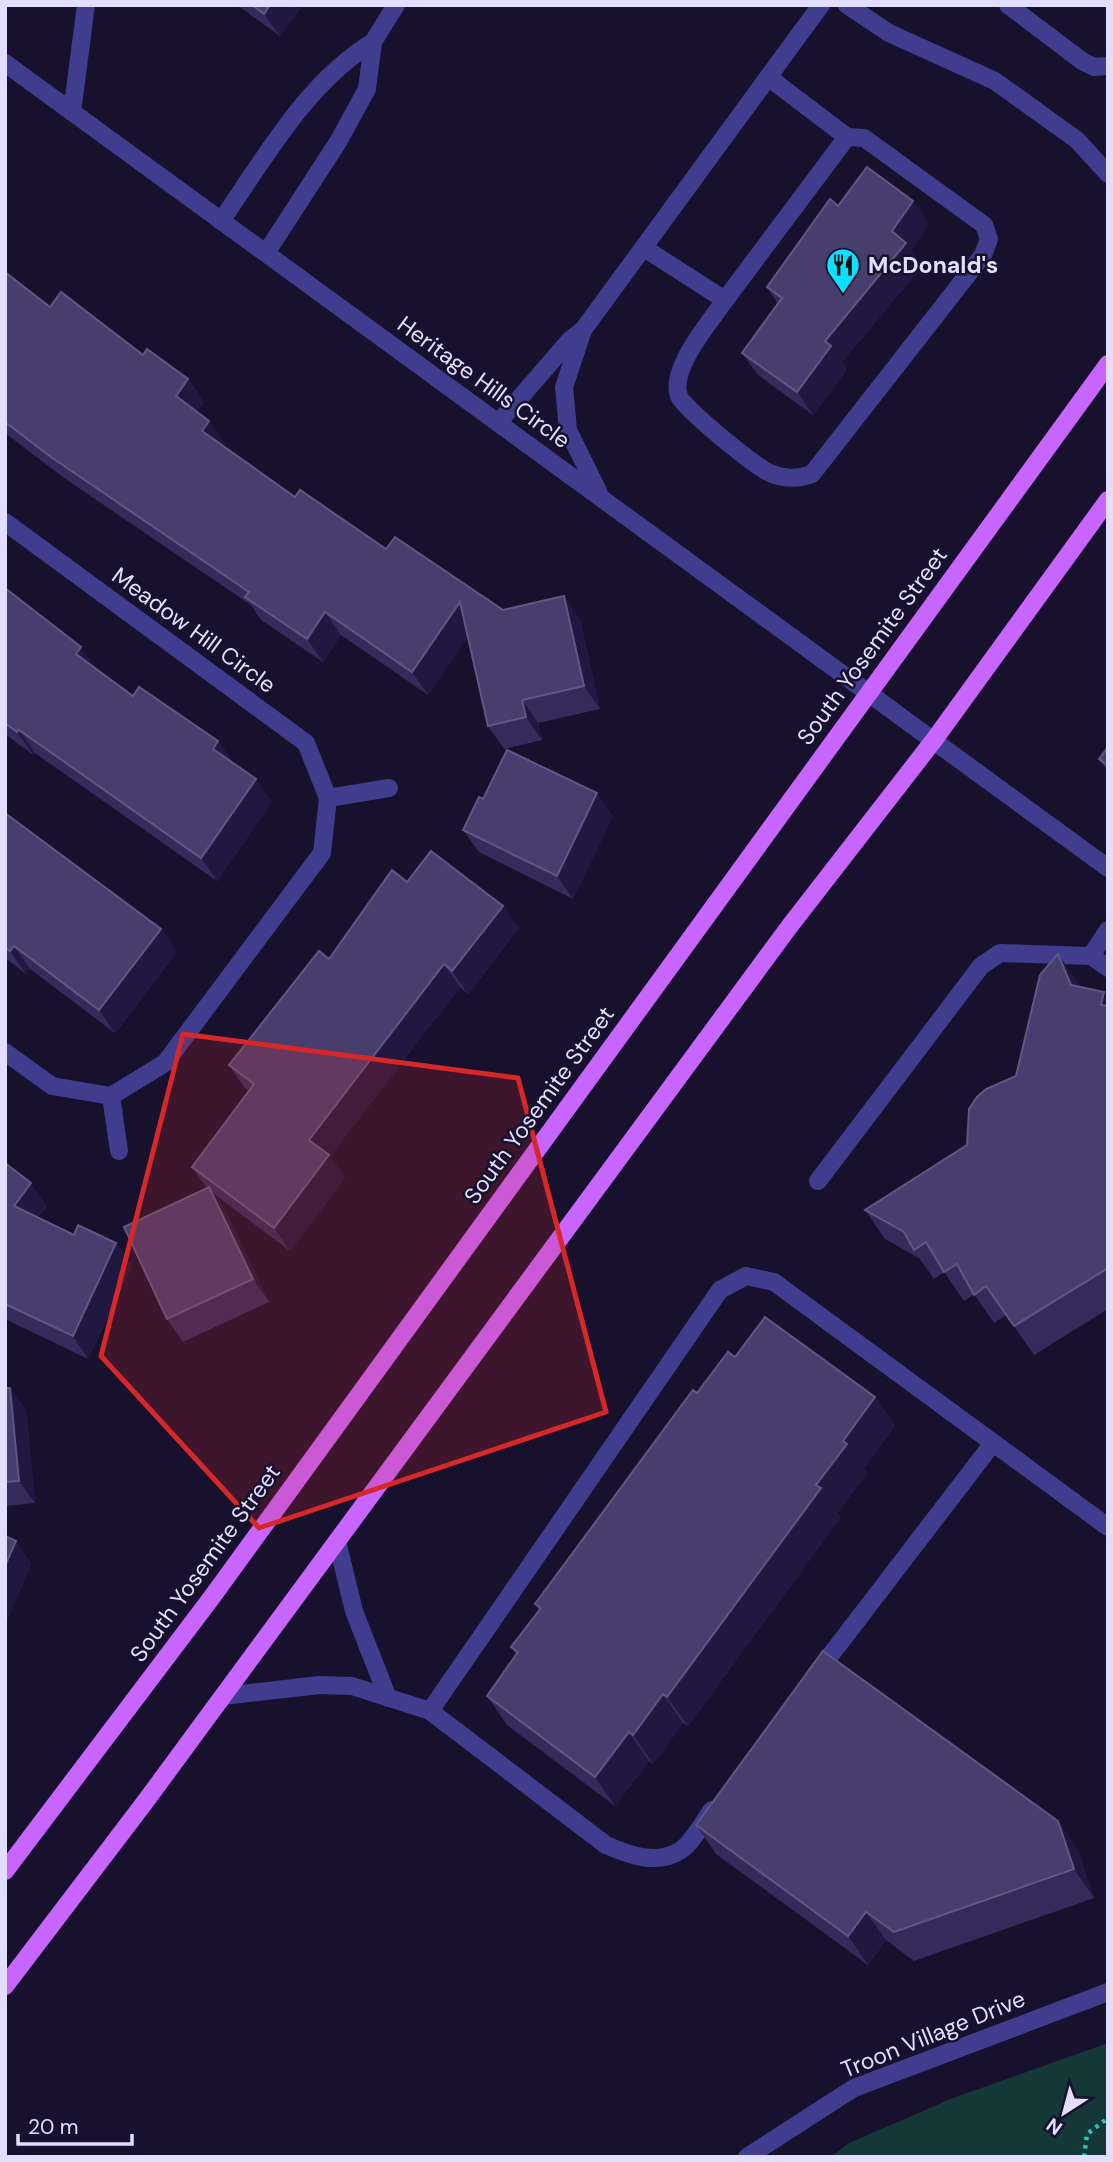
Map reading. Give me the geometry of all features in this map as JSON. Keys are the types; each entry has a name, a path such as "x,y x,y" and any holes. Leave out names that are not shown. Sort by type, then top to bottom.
{"main road":[{"name":"South Yosemite Street","path":"5,1871 220,1586 1108,364"},
{"path":"5,1986 338,1541 781,938 934,740 1108,500"}],"street":[{"path":"72,112 86,5"},
{"path":"266,253 338,142 367,89 373,43 396,5"},
{"path":"498,423 570,340 583,330 821,5"},
{"path":"847,5 889,33 995,81 1077,140 1108,174"},
{"path":"1008,5 1082,61 1094,67 1108,66"},
{"path":"220,221 294,116 344,60 373,43"},
{"name":"Heritage Hills Circle","path":"5,63 934,740"},
{"path":"768,78 847,137 864,138 984,225 989,239 983,255 812,474 793,478 769,473 692,412 679,396 678,383 685,359 725,300 847,137"},
{"path":"1077,140 1108,153"},
{"path":"644,248 725,300"},
{"path":"583,330 564,387 568,430 588,477 601,497"},
{"name":"Meadow Hill Circle","path":"5,522 306,743 328,798 321,853 165,1063 111,1096"},
{"path":"934,740 1108,868"},
{"path":"328,798 389,788"},
{"path":"1091,956 1108,930"},
{"path":"818,1181 981,966 1000,953 1091,956 1108,968"},
{"path":"5,1052 52,1086 111,1096 119,1151"},
{"path":"430,1711 720,1290 746,1276 774,1282 1108,1527"},
{"path":"805,1688 993,1443"},
{"path":"338,1541 354,1611 388,1698"},
{"path":"223,1696 319,1685 352,1686 430,1711 606,1845 636,1858 657,1857 681,1850 726,1792"},
{"name":"Troon Village Drive","path":"747,2157 854,2088 1108,1992"}],"path":[{"path":"1084,2157 1087,2134 1108,2118"}],"highlighted area":[{"path":"183,1034 518,1078 606,1412 259,1528 101,1356"}],"green space":[{"path":"1108,2043 1108,2157 831,2157 849,2143 953,2098"}],"building":[{"path":"252,5 270,5 264,14"},
{"path":"867,167 913,201 892,231 906,243 825,341 831,346 797,392 742,353 782,298 767,287 830,199 838,206"},
{"path":"5,272 50,307 61,292 143,355 147,349 188,379 176,396 209,421 202,431 295,497 300,490 386,549 395,537 503,610 564,596 584,686 522,700 526,717 488,726 460,602 412,672 325,612 307,639 245,597 249,592 51,457 5,422"},
{"path":"5,588 81,647 76,654 133,696 139,687 218,741 213,749 256,779 201,858 19,730 17,732 5,723"},
{"path":"1108,747 1108,766 1099,759"},
{"path":"507,750 597,793 557,876 463,830 479,797 483,799"},
{"path":"5,813 161,929 99,1010 14,946 10,951 5,947"},
{"path":"431,851 503,906 452,971 444,964 309,1140 329,1155 274,1228 192,1167 254,1084 229,1065 319,951 329,959 392,870 407,882"},
{"path":"1058,954 1071,985 1104,992 1101,1005 1108,1006 1108,1268 1014,1326 986,1286 974,1295 957,1264 944,1272 926,1242 914,1250 904,1232 865,1210 967,1145 969,1109 977,1097 986,1089 1016,1076 1040,975"},
{"path":"5,1163 31,1183 14,1206 74,1235 78,1225 116,1243 73,1336 5,1304"},
{"path":"209,1187 253,1279 167,1319 124,1227"},
{"path":"765,1317 875,1397 843,1441 847,1444 816,1485 821,1488 667,1697 663,1694 633,1735 629,1732 595,1777 487,1696 518,1652 511,1647 541,1608 535,1604 693,1390 697,1393 728,1352 735,1357"},
{"path":"5,1388 10,1388 19,1481 5,1482"},
{"path":"5,1536 16,1541 5,1566"},
{"path":"823,1651 1058,1821 1074,1869 894,1932 866,1912 848,1936 696,1825"}],"place":[{"name":"McDonald's","path":"843,295"}]}
